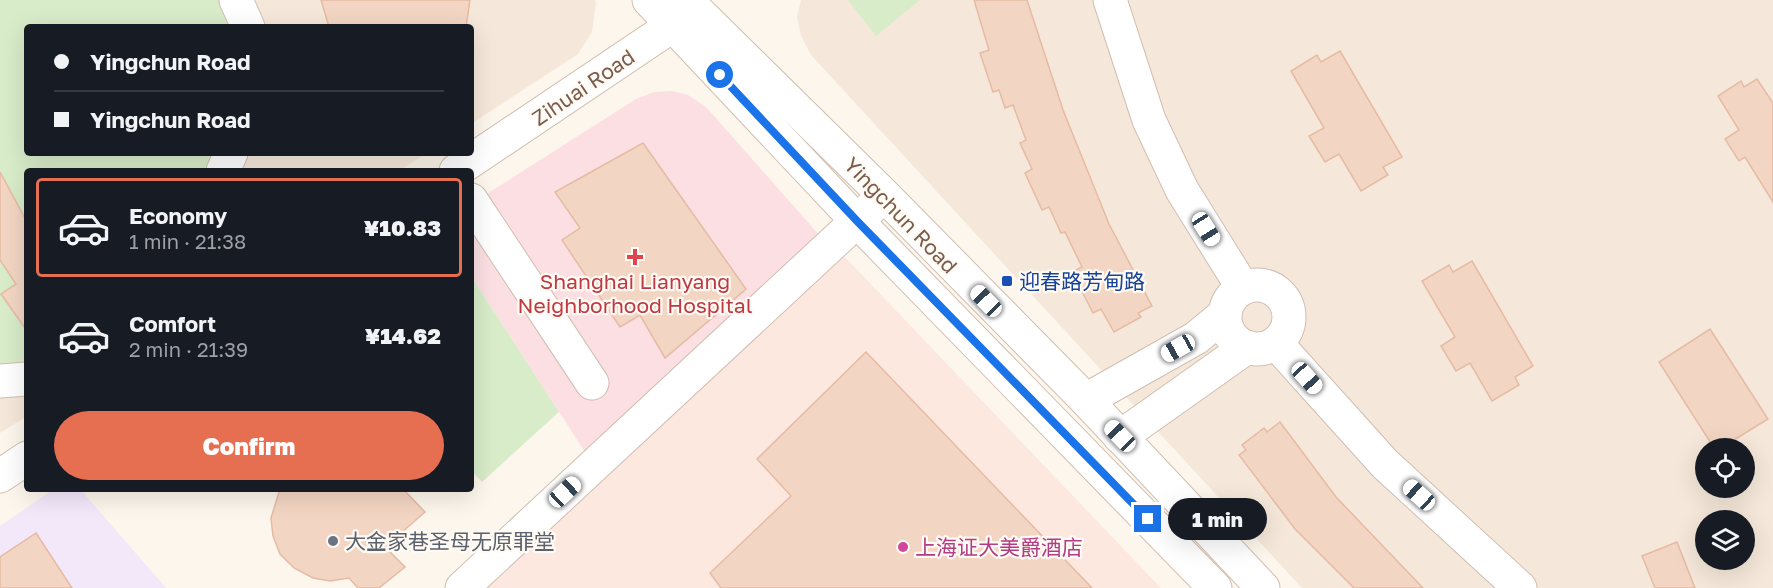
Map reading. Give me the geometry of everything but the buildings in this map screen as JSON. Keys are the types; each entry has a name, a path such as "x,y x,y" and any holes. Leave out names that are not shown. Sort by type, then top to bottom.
{"street":[{"path":"236,0 247,24"},
{"name":"Yingchun Road","path":"649,0 691,9 884,195 1086,400 1263,588"},
{"path":"1110,0 1149,120 1234,301 1230,335 1262,345 1385,464 1520,588"},
{"name":"Yingchun Road","path":"691,9 857,221 1215,588"},
{"name":"Zihuai Road","path":"460,168 691,9"},
{"path":"462,588 884,195"},
{"path":"474,205 592,383"},
{"path":"1086,400 1196,338 1234,301 1264,285 1282,296 1290,316 1284,336 1262,345 1120,436"},
{"path":"0,381 24,379"},
{"path":"0,476 24,460"}],"shaded area":[{"path":"0,0 595,0 592,32 578,54 474,122 474,24 24,24 24,156 422,156 404,168 24,168 24,418 0,433"},
{"path":"801,0 1773,0 1773,588 1302,588 811,55 801,36 797,17"},
{"name":"Shanghai Lianyang Neighborhood Hospital","path":"672,91 688,95 706,107 821,237 585,452 474,281 474,202 636,99 654,92"},
{"path":"843,255 1161,588 483,588"},
{"path":"50,492 83,492 166,588 0,588 0,526"}],"green space":[{"path":"0,0 236,0 247,24 24,24 24,156 230,156 224,168 24,168 24,379 0,381"},
{"path":"848,0 920,0 876,36"},
{"path":"474,281 559,412 482,482 474,473"}],"place":[{"name":"Shanghai Lianyang Neighborhood Hospital","path":"635,257"},
{"name":"迎春路芳甸路","path":"1007,281"},
{"name":"大金家巷圣母无原罪堂","path":"333,541"},
{"name":"上海证大美爵酒店","path":"903,547"}],"route":[{"path":"720,75 857,221 1148,519"}]}
